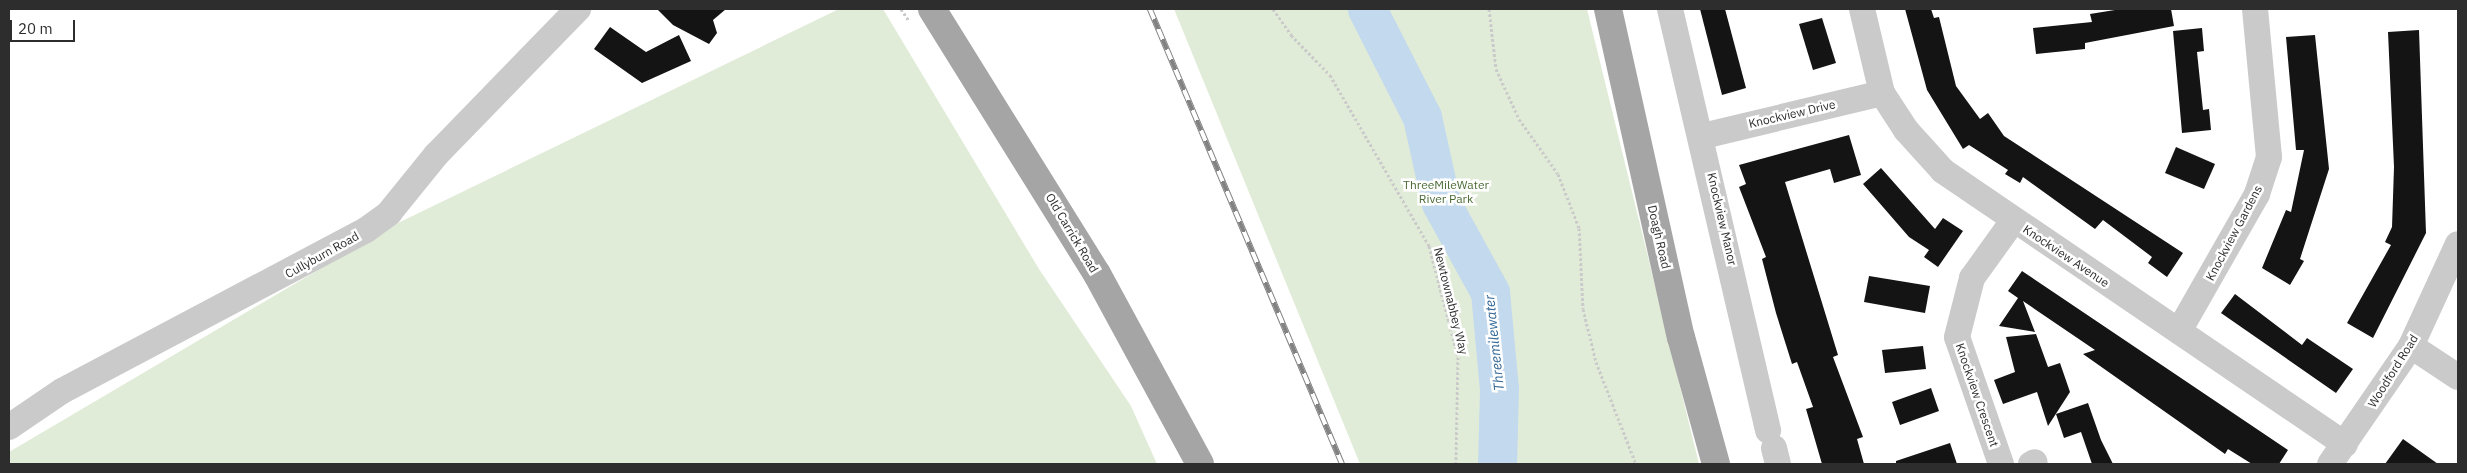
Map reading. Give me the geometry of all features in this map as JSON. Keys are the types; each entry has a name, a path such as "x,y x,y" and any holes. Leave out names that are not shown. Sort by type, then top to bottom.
{"main road":[{"name":"Old Carrick Road","path":"932,9 1097,274 1200,464"},
{"name":"Doagh Road","path":"1608,9 1681,337 1716,464"}],"street":[{"name":"Cullyburn Road","path":"9,427 62,392 366,230 389,213 436,155 578,9"},
{"name":"Knockview Manor","path":"1670,9 1703,136 1773,448"},
{"name":"Knockview Avenue","path":"1862,9 1882,93 1906,130 1943,170 2013,221 2345,444"},
{"name":"Knockview Gardens","path":"2178,331 2257,194 2269,157 2255,9"},
{"name":"Knockview Drive","path":"1703,136 1882,93"},
{"name":"Knockview Crescent","path":"2001,464 1957,338 1972,278 2013,221"},
{"name":"Woodford Road","path":"2330,464 2411,346 2458,244"},
{"path":"2411,346 2458,377"}],"path":[{"name":"Newtownabbey Way","path":"1273,9 1291,35 1330,75 1429,246 1458,357 1456,464"},
{"path":"1489,9 1496,69 1519,119 1558,174 1578,228 1583,310 1596,362 1636,464"}],"green space":[{"path":"839,9 883,9 1039,269 1131,406 1157,464 9,464 9,452 398,223"},
{"name":"ThreeMileWater River Park","path":"1174,9 1587,9 1699,464 1360,464"}],"building":[{"path":"657,9 726,9 713,20 717,33 709,44 673,25"},
{"path":"1700,9 1725,9 1746,88 1722,95"},
{"path":"1905,9 1931,9 1934,18 1939,17 1956,86 1980,119 1988,113 2004,136 2183,253 2167,277 2148,263 2152,257 2103,220 2095,229 2023,177 2020,183 2005,174 2008,170 1969,145 1963,149 1927,90"},
{"path":"2121,9 2171,9 2174,26 2085,43 2085,49 2036,54 2033,28 2092,22 2090,14"},
{"path":"1822,18 1836,63 1813,70 1799,24"},
{"path":"610,27 646,52 679,35 691,61 642,83 594,49"},
{"path":"2202,28 2204,51 2197,52 2203,110 2209,109 2211,130 2182,133 2173,31"},
{"path":"2419,30 2426,233 2373,338 2347,323 2391,245 2385,242 2392,227 2394,167 2388,32"},
{"path":"2315,35 2329,169 2300,259 2304,261 2290,285 2262,268 2286,210 2291,212 2304,150 2296,150 2286,37"},
{"path":"1849,135 1861,175 1834,183 1830,169 1785,182 1838,355 1833,357 1863,437 1857,439 1864,464 1822,464 1806,409 1813,407 1797,362 1792,364 1776,313 1762,259 1766,257 1739,187 1746,184 1739,165"},
{"path":"2176,147 2215,164 2204,189 2165,173"},
{"path":"1881,168 1935,229 1943,218 1963,231 1938,267 1924,257 1929,250 1909,237 1863,184"},
{"path":"2022,271 2288,450 2279,464 2252,464 2228,449 2225,454 2083,354 2095,350 2023,301 2035,332 1999,326 2018,298 2008,291"},
{"path":"1869,276 1930,286 1925,313 1864,302"},
{"path":"2235,294 2302,345 2307,338 2353,369 2336,393 2221,313"},
{"path":"2036,334 2048,367 2060,363 2070,392 2048,426 2037,392 2003,404 1994,380 2015,372 2006,337"},
{"path":"1923,346 1926,369 1885,373 1882,350"},
{"path":"1931,388 1939,411 1900,425 1892,402"},
{"path":"2088,403 2101,440 2113,464 2092,464 2081,432 2064,438 2056,414"},
{"path":"2403,439 2438,464 2385,464"},
{"path":"1950,443 1957,464 1896,464 1896,461"}],"waterway":[{"name":"Threemilewater","path":"1367,9 1422,117 1441,203 1490,292 1499,389 1497,464"}],"railway":[{"path":"1150,9 1342,464"}]}
